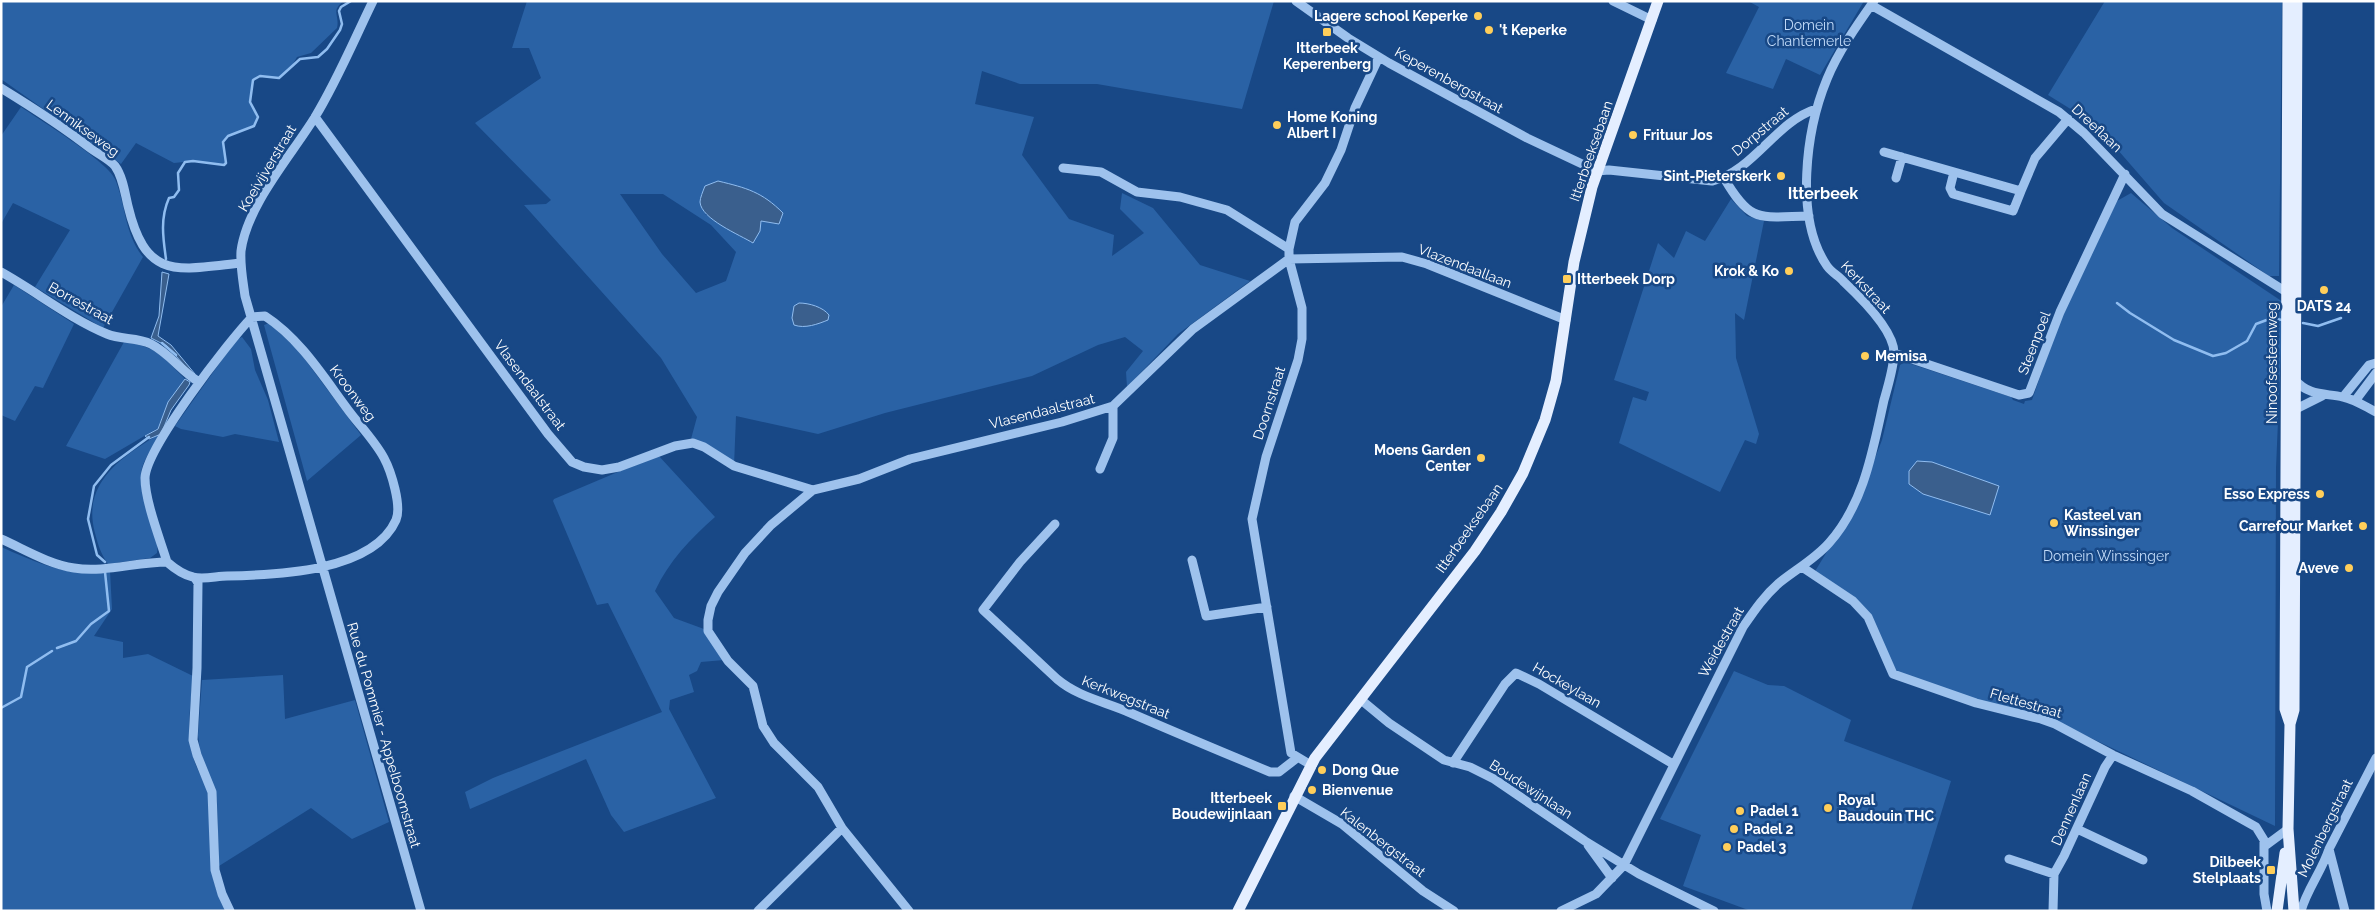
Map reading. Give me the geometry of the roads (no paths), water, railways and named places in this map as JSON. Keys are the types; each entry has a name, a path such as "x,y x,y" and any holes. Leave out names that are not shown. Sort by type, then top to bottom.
{"main road":[{"name":"Itterbeeksebaan","path":"1238,911 1311,765 1475,551 1520,479 1547,412 1556,381 1574,262 1597,171 1615,127 1658,1"},
{"name":"Ninoofsesteenweg","path":"2288,1 2285,709 2290,724"},
{"name":"Ninoofsesteenweg","path":"2294,911 2288,829 2290,724 2294,710 2297,1"},
{"name":"Ninoofsesteenweg","path":"2277,911 2288,829"}],"street":[{"name":"Koeivijverstraat","path":"304,505 245,296 240,263 242,248 247,229 259,203 315,117 373,1"},
{"name":"Keperenbergstraat","path":"1296,1 1348,38 1379,57 1527,138 1597,171"},
{"path":"1613,1 1652,20"},
{"name":"Dreeflaan","path":"1873,3 2068,119 2125,174 2162,214 2288,293"},
{"name":"Kerkstraat","path":"1873,3 1830,72 1816,109 1809,157 1809,216 1816,242 1828,266 1872,311 1888,336 1894,353"},
{"name":"Doornstraat","path":"1297,758 1291,753 1252,519 1266,457 1298,360 1302,339 1302,308 1289,259 1289,249 1296,222 1325,182 1341,150 1355,108 1379,57"},
{"name":"Lennikseweg","path":"1,88 68,131 114,166 121,177 132,225 140,243 152,258 166,267 178,269 240,263"},
{"name":"Dorpstraat","path":"1724,178 1772,140 1798,116 1816,109"},
{"name":"Vlasendaalstraat","path":"315,117 548,434 572,462 584,467 602,470 619,468 675,446 693,444 704,447 734,466 810,493 859,479 910,459 1062,422 1112,406 1192,329 1289,259"},
{"path":"1954,172 1950,188 1953,194 2013,211 2035,158 2068,119"},
{"path":"1884,152 2022,191"},
{"path":"1896,178 1902,157"},
{"path":"1063,168 1101,172 1137,192 1180,197 1227,210 1289,249"},
{"path":"1597,171 1609,170 1712,181 1724,178 1738,200 1751,213 1774,217 1809,216"},
{"name":"Steenpoel","path":"1894,353 2019,395 2029,393 2060,312 2125,174"},
{"name":"Vlazendaallaan","path":"1289,259 1402,258 1427,264 1566,320"},
{"name":"Borrestraat","path":"1,272 79,321 109,336 139,340 152,344 187,375 199,382"},
{"name":"Kroonweg","path":"252,317 265,316 279,325 301,348 383,456 394,486 398,513 387,534 375,546 361,554 322,566"},
{"path":"252,317 199,382 169,429 147,467 145,478 147,491 167,562 176,569 195,578 279,575 322,566"},
{"name":"Weidestraat","path":"1624,865 1743,627 1758,605 1777,585 1802,568 1830,543 1855,502 1872,456 1894,353"},
{"path":"2343,397 2369,365 2373,362 2376,363"},
{"path":"2355,401 2376,373"},
{"path":"2296,380 2307,390 2322,396 2343,397 2376,412"},
{"path":"2296,409 2322,396"},
{"path":"1100,468 1113,438 1112,406"},
{"path":"810,493 771,525 728,575 711,606 708,631 728,661 753,686 763,726 774,743 818,787 842,828 909,911"},
{"name":"Rue du Pommier - Appelboomstraat","path":"304,505 420,911"},
{"name":"Kerkwegstraat","path":"1055,524 1020,562 983,610 1067,688 1086,697 1114,706 1270,772 1279,772 1297,758"},
{"path":"1,539 44,558 74,568 95,569 145,562 167,562"},
{"path":"1192,560 1206,616 1267,607"},
{"name":"Flettestraat","path":"1802,568 1852,601 1868,617 1894,674 1976,703 2041,719 2071,732 2112,755 2192,791 2256,827 2262,834 2264,846 2264,894 2267,911"},
{"path":"195,578 198,583 197,668 193,740 212,792 215,870 222,894 230,911"},
{"name":"Hockeylaan","path":"1453,763 1505,684 1516,673 1539,684 1673,764"},
{"name":"Boudewijnlaan","path":"1360,699 1389,723 1444,760 1470,768 1494,779 1585,841 1624,865"},
{"name":"Dennenlaan","path":"2053,911 2054,874 2112,755"},
{"path":"1297,758 1311,765"},
{"name":"Molenbergstraat","path":"2301,911 2304,901 2324,864 2329,849 2376,758"},
{"name":"Kalenbergstraat","path":"1294,796 1342,824 1423,891 1454,911"},
{"path":"758,911 842,828"},
{"path":"2077,829 2143,860"},
{"path":"2264,846 2288,829"},
{"name":"Boudewijnlaan","path":"1585,841 1612,878"},
{"path":"2329,849 2345,911"},
{"path":"2009,859 2054,874"},
{"path":"1560,911 1596,894 1624,865 1714,911"}],"waterway":[{"path":"166,259 163,236 164,213 169,198 174,197 179,190 178,173 185,162 193,161 224,165 226,163 223,142 228,136 254,126 258,117 250,102 253,80 260,76 279,78 300,59 318,57 327,49 340,30 342,24 339,11 341,7 351,1"},
{"path":"2117,303 2174,340 2213,356 2226,353 2247,341 2256,324 2272,318 2282,320"},
{"path":"2303,323 2318,326 2341,318"},
{"path":"162,343 176,355"},
{"path":"105,562 97,555 88,519 94,486 111,465 149,437"},
{"path":"57,648 76,641 91,624 109,611 105,572"},
{"path":"1,708 21,697 27,667 52,651"}],"place":[{"name":"Lagere school Keperke","path":"1478,16"},
{"name":"'t Keperke","path":"1489,30"},
{"name":"Itterbeek Keperenberg","path":"1327,32"},
{"name":"Home Koning Albert I","path":"1277,125"},
{"name":"Frituur Jos","path":"1633,135"},
{"name":"Sint-Pieterskerk","path":"1781,176"},
{"name":"Krok & Ko","path":"1789,271"},
{"name":"Itterbeek Dorp","path":"1567,279"},
{"name":"DATS 24","path":"2324,290"},
{"name":"Memisa","path":"1865,356"},
{"name":"Moens Garden Center","path":"1481,458"},
{"name":"Esso Express","path":"2320,494"},
{"name":"Kasteel van Winssinger","path":"2054,523"},
{"name":"Carrefour Market","path":"2363,526"},
{"name":"Aveve","path":"2349,568"},
{"name":"Dong Que","path":"1322,770"},
{"name":"Bienvenue","path":"1312,790"},
{"name":"Itterbeek Boudewijnlaan","path":"1282,806"},
{"name":"Royal Baudouin THC","path":"1828,808"},
{"name":"Padel 1","path":"1740,811"},
{"name":"Padel 2","path":"1734,829"},
{"name":"Padel 3","path":"1727,847"},
{"name":"Dilbeek Stelplaats","path":"2271,870"}],"district":[{"name":"Itterbeek","path":"1823,193"}],"park label":[{"name":"Domein Chantemerle","path":"1809,33"},
{"name":"Domein Winssinger","path":"2106,556"}]}
